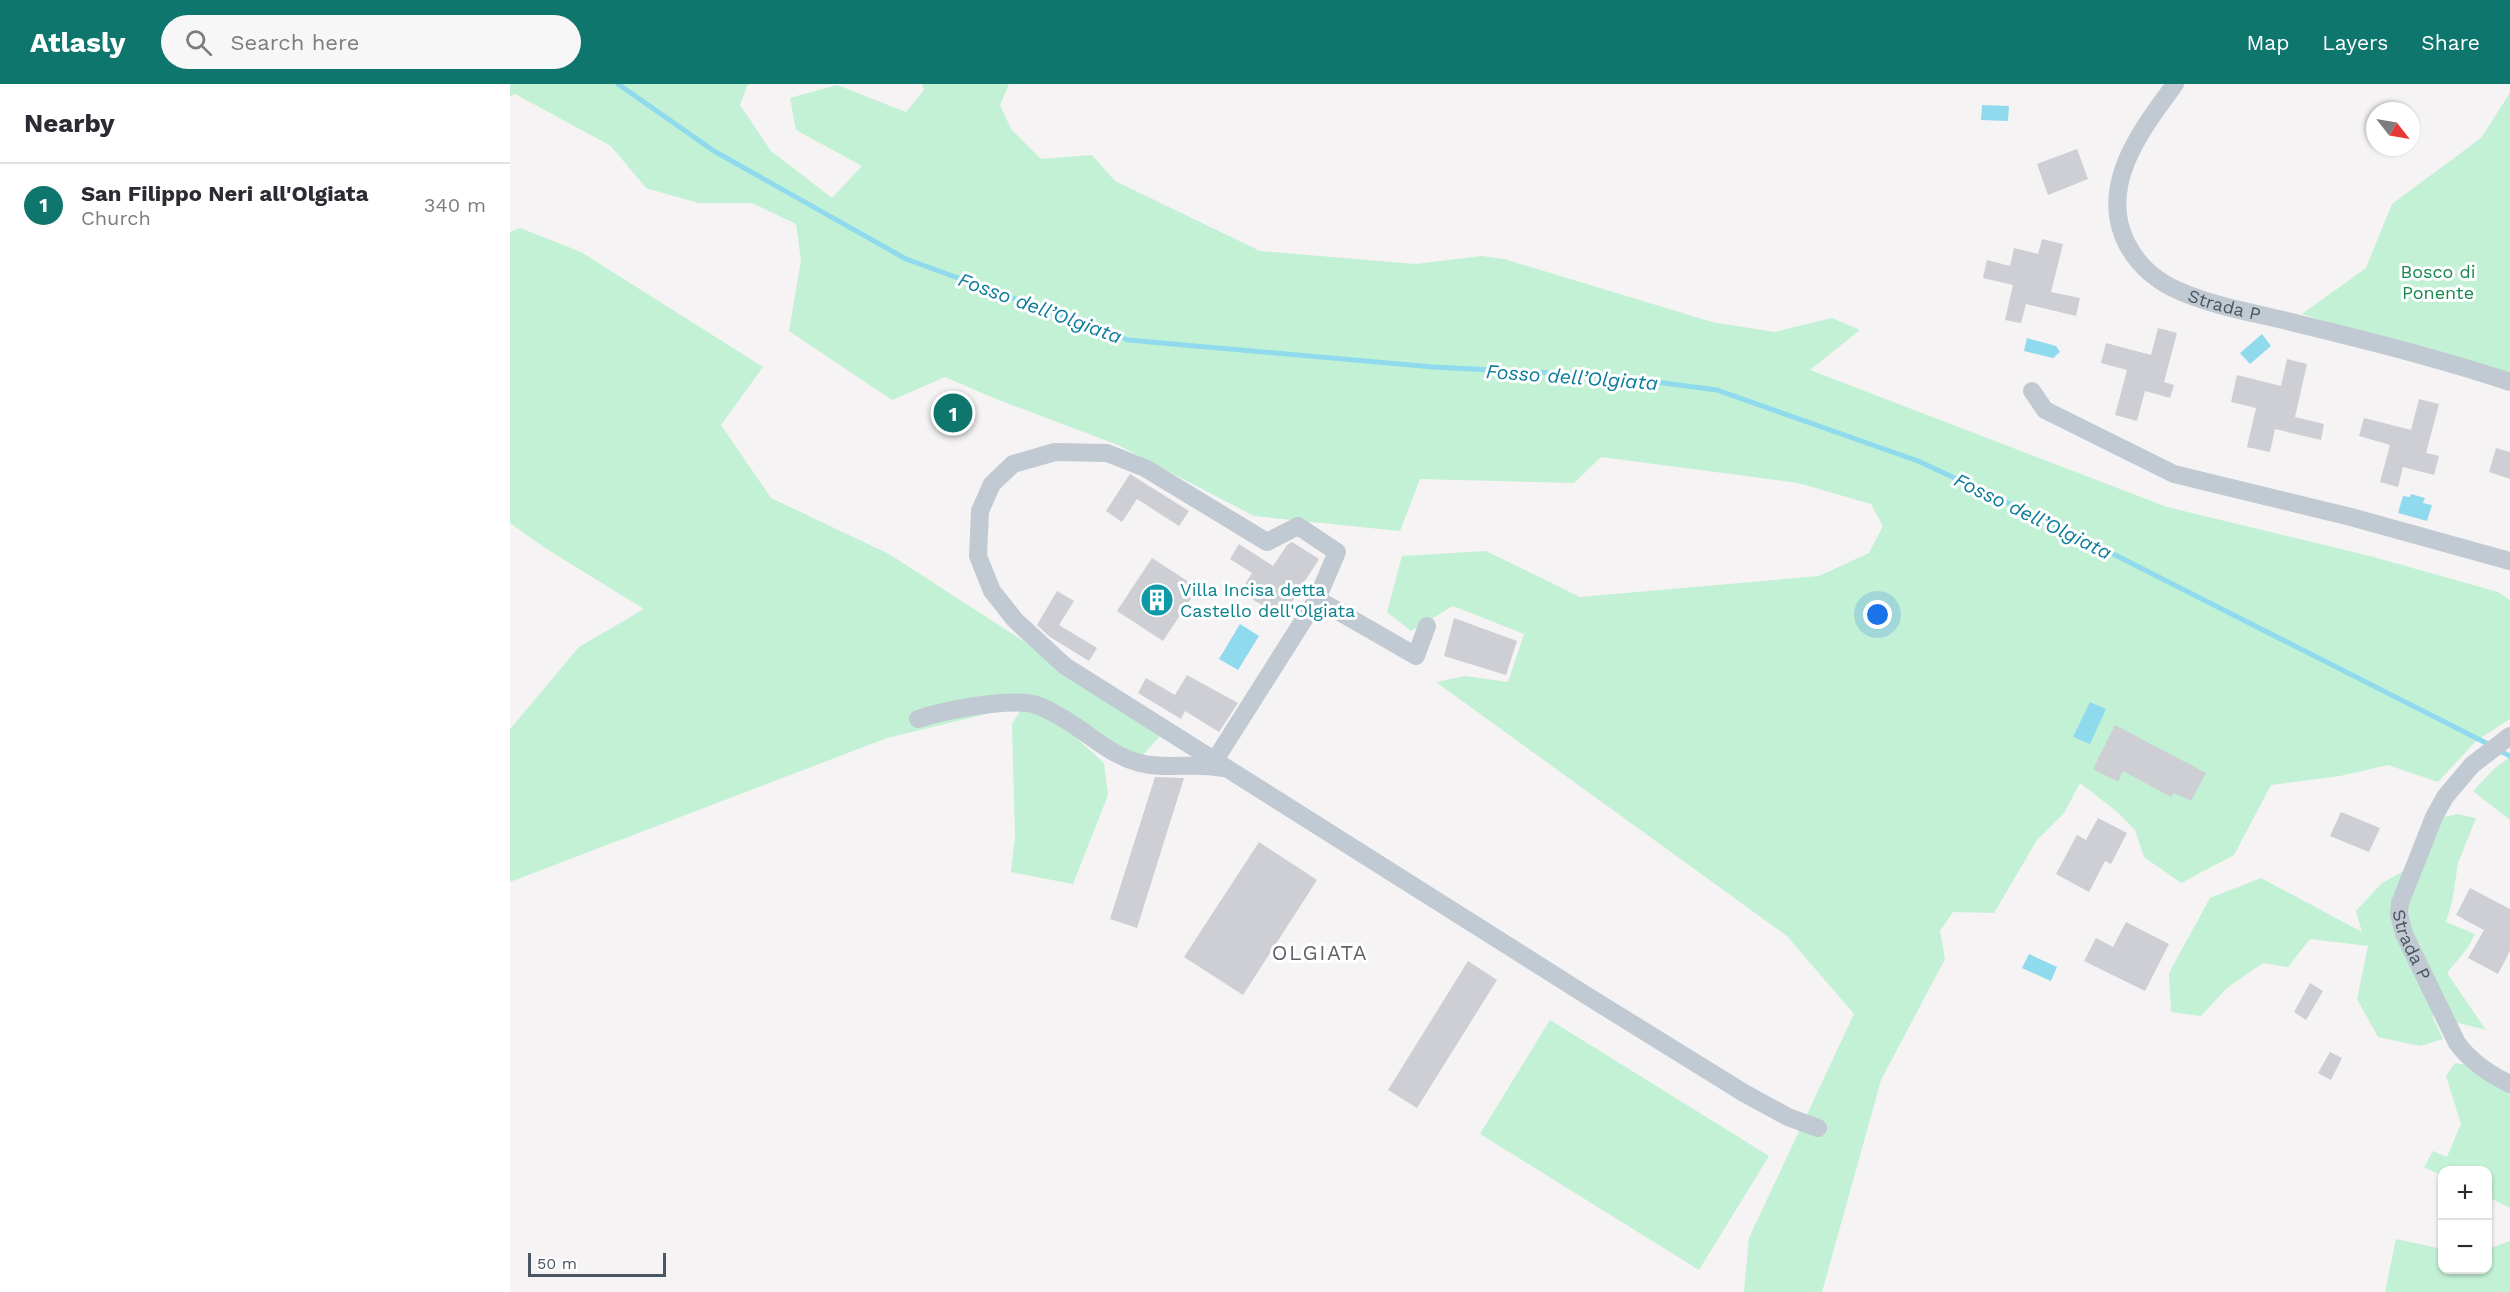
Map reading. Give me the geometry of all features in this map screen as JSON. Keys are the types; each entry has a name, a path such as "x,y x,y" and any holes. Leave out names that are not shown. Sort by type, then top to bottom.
{"street":[{"name":"Strada P","path":"2175,84 2148,121 2122,171 2115,199 2121,232 2132,253 2147,271 2169,286 2198,298 2362,339 2510,382"},
{"path":"2032,391 2046,410 2174,474 2351,517 2510,561"},
{"path":"1223,765 1317,599 1337,552 1298,526 1267,542 1144,468 1107,453 1055,452 1013,465 992,484 980,511 978,556 992,591 1015,620 1065,666 1744,1093 1788,1117 1818,1128"},
{"path":"1317,599 1416,656 1427,626"},
{"path":"918,718 1006,703 1029,703 1070,723 1118,756 1141,764 1223,765"},
{"name":"Strada P","path":"2510,736 2483,755 2461,776 2437,810 2403,891 2399,914 2404,934 2457,1043 2466,1055 2480,1066 2510,1084"}],"green space":[{"path":"510,84 750,84 747,86 740,105 771,151 832,198 862,166 796,130 790,98 837,85 906,112 924,90 922,84 1009,84 1000,105 1011,129 1041,159 1092,155 1115,181 1260,251 1415,264 1482,256 1504,259 1712,322 1774,332 1832,318 1860,330 1810,370 2167,507 2370,556 2498,592 2510,600 2510,719 2476,741 2438,782 2388,765 2340,776 2271,785 2234,855 2181,883 2144,857 2135,830 2116,811 2080,783 2064,813 2037,840 1994,913 1953,912 1940,931 1945,959 1881,1080 1822,1292 1744,1292 1749,1238 1854,1014 1787,936 1436,682 1465,676 1508,682 1524,634 1453,606 1411,631 1387,612 1402,556 1486,551 1580,597 1819,576 1869,553 1883,526 1871,504 1798,483 1601,457 1574,483 1420,479 1400,531 1254,516 1118,445 996,399 945,377 892,400 789,331 801,260 796,224 752,203 698,203 646,188 611,146 515,94 510,96"},
{"name":"Bosco di Ponente","path":"2510,93 2510,382 2302,314 2366,268 2392,204 2481,138"},
{"path":"520,228 581,252 763,367 721,425 771,498 889,554 1164,732 1141,757 1029,707 1063,726 1104,763 1108,795 1073,884 1011,872 1015,836 1012,724 1020,711 1011,708 887,738 510,882 510,729 579,647 644,609 545,548 510,523 510,232"},
{"path":"2510,757 2510,820 2473,791 2494,769"},
{"path":"2457,814 2476,818 2458,863 2452,902 2446,922 2475,934 2469,946 2447,973 2486,1030 2432,1016 2443,1039 2420,1046 2378,1037 2357,999 2368,946 2310,939 2288,967 2263,963 2227,988 2201,1016 2171,1012 2169,973 2210,898 2261,878 2362,932 2356,911 2382,883 2426,859 2427,821"},
{"path":"1550,1020 1769,1156 1699,1270 1480,1134"},
{"path":"2455,1063 2467,1065 2510,1093 2510,1208 2492,1199 2492,1166 2438,1166 2438,1174 2424,1167 2433,1151 2447,1157 2461,1124 2446,1076"},
{"path":"2396,1239 2438,1248 2438,1274 2492,1274 2492,1248 2510,1241 2510,1292 2385,1292"}],"water":[{"path":"1982,105 2009,106 2008,121 1981,120"},
{"path":"2262,334 2271,346 2250,364 2240,353"},
{"path":"2027,338 2056,346 2060,352 2053,358 2024,351"},
{"path":"2411,494 2425,498 2423,503 2432,505 2427,521 2398,513 2403,496 2410,497"},
{"path":"1240,624 1259,636 1238,670 1219,659"},
{"path":"2090,702 2106,709 2090,744 2073,737"},
{"path":"2029,954 2057,967 2051,981 2022,968"}],"building":[{"path":"2077,149 2088,179 2048,195 2037,164"},
{"path":"2042,239 2063,244 2051,292 2080,298 2076,316 2026,304 2021,323 2005,320 2013,285 1983,278 1987,260 2010,266 2014,248 2038,254"},
{"path":"2158,328 2177,333 2164,382 2174,385 2170,398 2145,391 2137,421 2115,415 2127,370 2101,363 2106,343 2151,355"},
{"path":"2287,359 2307,364 2295,417 2324,424 2321,440 2275,429 2270,452 2247,447 2256,408 2231,402 2237,375 2281,386"},
{"path":"955,395 968,403 951,430 938,422"},
{"path":"2419,399 2439,404 2426,453 2439,456 2434,475 2403,467 2398,487 2380,482 2390,445 2359,436 2364,418 2411,430"},
{"path":"2496,448 2510,452 2510,479 2489,472"},
{"path":"1130,474 1189,511 1179,526 1137,499 1122,522 1106,511"},
{"path":"1292,542 1319,559 1282,617 1240,592 1252,573 1230,559 1239,544 1273,566 1287,545"},
{"name":"Villa Incisa detta Castello dell'Olgiata","path":"1152,558 1198,588 1163,641 1117,611"},
{"path":"1057,591 1074,601 1059,625 1097,648 1089,661 1050,637 1037,625"},
{"path":"1454,618 1517,641 1506,675 1444,656"},
{"path":"1187,675 1238,703 1219,732 1185,711 1181,719 1138,693 1146,678 1175,695"},
{"path":"2115,725 2206,773 2191,801 2174,793 2171,797 2123,771 2118,782 2093,769"},
{"path":"1155,777 1184,778 1137,928 1110,919"},
{"path":"2341,812 2380,828 2369,852 2330,836"},
{"path":"2098,818 2127,833 2111,864 2105,861 2089,892 2056,874 2077,835 2086,840"},
{"path":"1259,842 1317,880 1243,995 1184,957"},
{"path":"2470,888 2510,909 2510,951 2498,974 2468,958 2484,930 2456,915"},
{"path":"2126,922 2169,944 2145,991 2084,961 2096,938 2113,947"},
{"path":"1468,961 1497,980 1417,1108 1388,1090"},
{"path":"2310,983 2323,991 2306,1020 2294,1012"},
{"path":"2330,1052 2342,1058 2331,1080 2318,1073"}],"waterway":[{"name":"Fosso dell’Olgiata","path":"618,84 714,151 906,259 1128,340 1433,367 1611,376 1717,390 1918,461 2062,528 2490,745"},
{"name":"Fosso dell’Olgiata","path":"2498,750 2510,756"}],"place":[{"name":"San Filippo Neri all'Olgiata","path":"953,413"},
{"name":"Villa Incisa detta Castello dell'Olgiata","path":"1157,600"}],"district":[{"name":"OLGIATA","path":"1320,953"}]}
